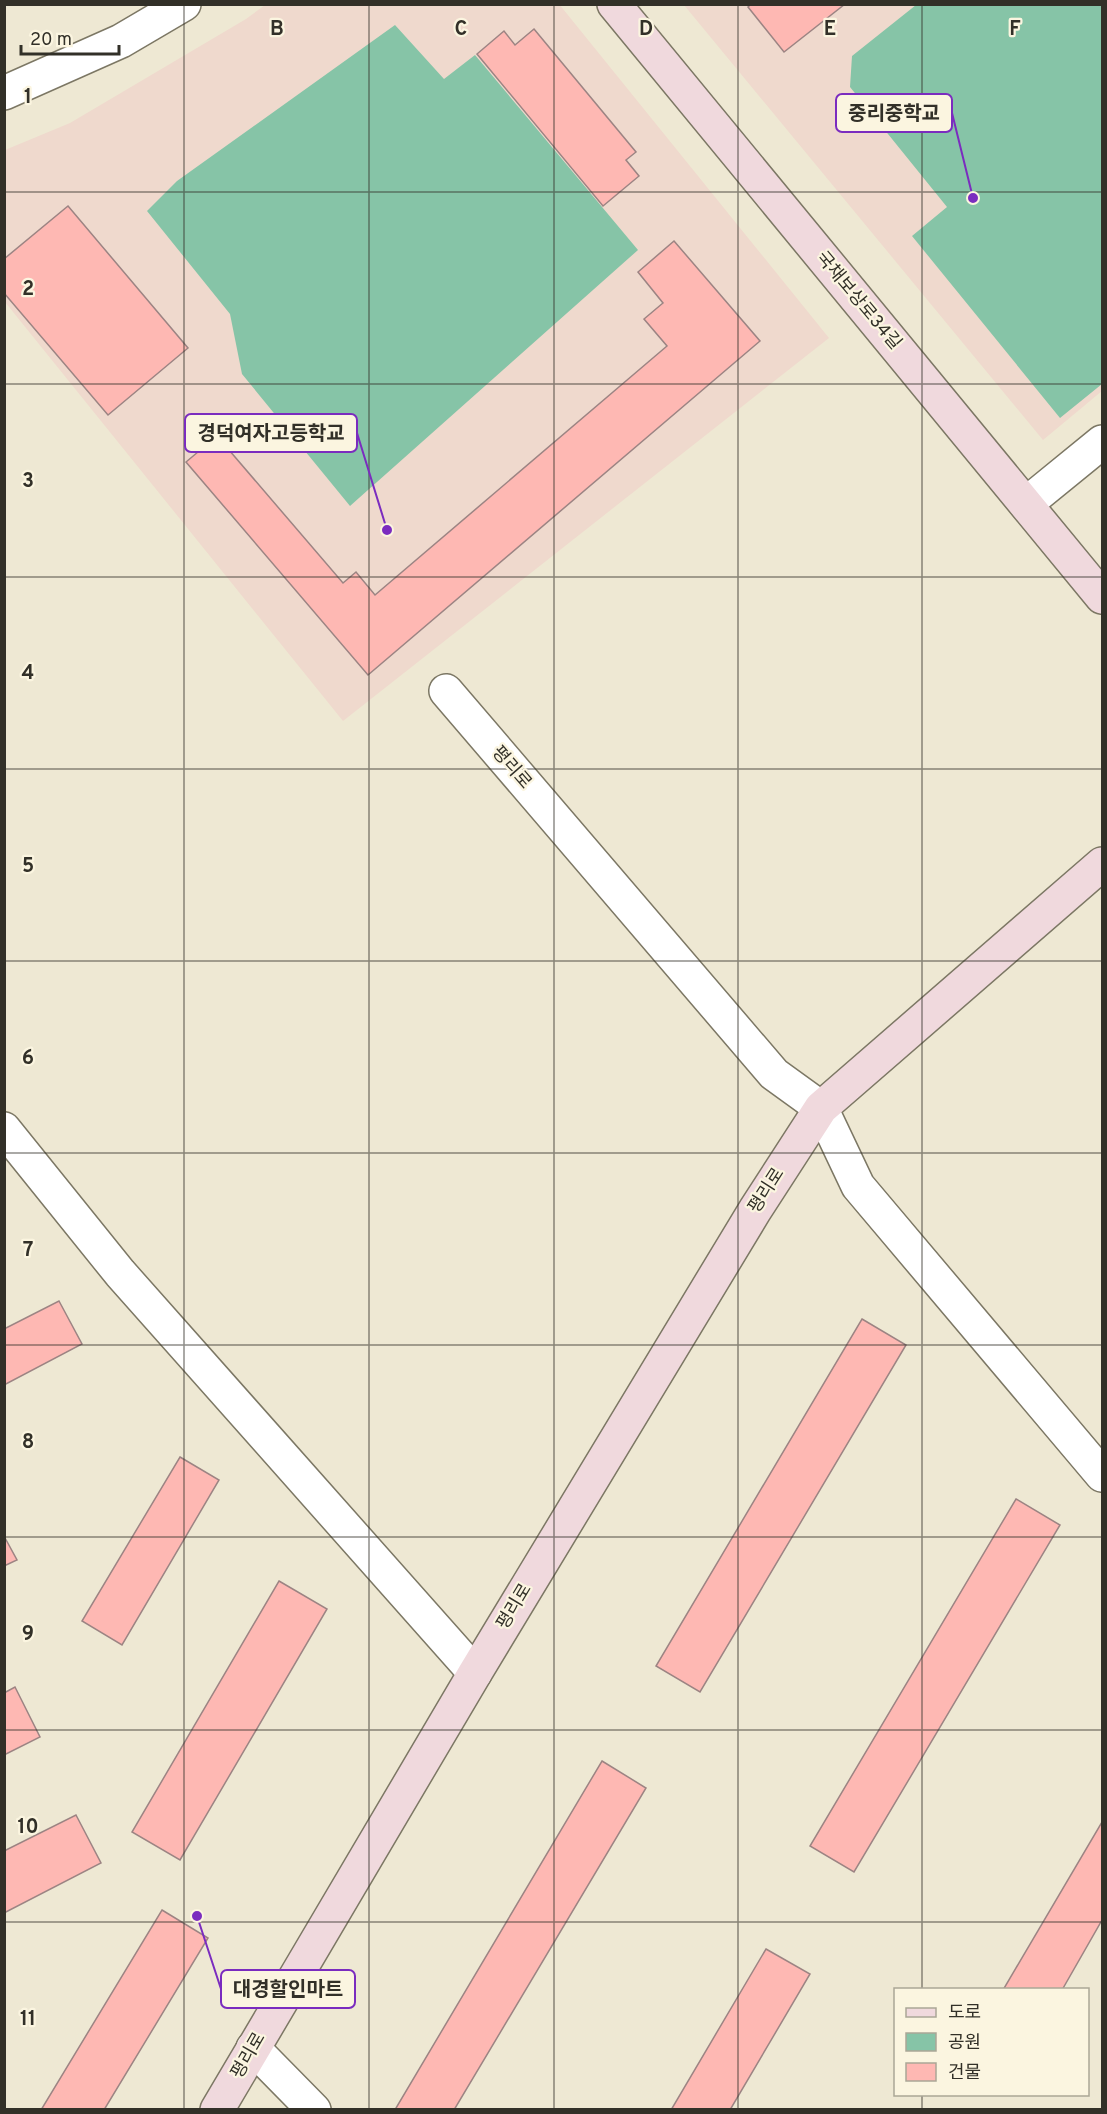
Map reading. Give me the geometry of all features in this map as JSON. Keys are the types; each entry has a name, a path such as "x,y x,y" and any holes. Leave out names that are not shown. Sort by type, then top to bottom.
{"main road":[{"name":"국채보상로34길","path":"614,4 1102,597"},
{"name":"평리로","path":"217,2109 475,1673 755,1210 821,1108 1102,864"}],"street":[{"path":"4,93 121,41 184,4"},
{"path":"1026,504 1102,442"},
{"name":"평리로","path":"446,691 774,1074 821,1108"},
{"path":"821,1108 858,1186 1102,1475"},
{"path":"4,1129 120,1273 475,1673"},
{"path":"253,2048 314,2109"}],"shaded area":[{"path":"559,4 829,338 343,721 5,302 5,150 70,123 246,19 265,5"},
{"path":"684,5 1102,5 1102,391 1043,440"}],"green space":[{"path":"916,5 1102,5 1102,384 1060,418 912,236 947,207 850,87 852,56"},
{"path":"395,25 444,79 475,55 638,250 350,506 242,374 230,314 147,211 177,181"}],"building":[{"path":"751,4 845,4 784,52 748,7"},
{"path":"534,29 636,152 626,160 639,176 603,206 477,54 504,31 515,45"},
{"path":"68,206 188,348 108,415 4,293 4,259"},
{"path":"674,241 760,341 368,675 186,462 217,436 343,583 356,572 375,595 667,346 644,319 663,303 638,272"},
{"path":"59,1301 82,1344 4,1385 4,1329"},
{"path":"862,1319 906,1345 700,1692 656,1666"},
{"path":"180,1457 219,1480 122,1645 82,1621"},
{"path":"1016,1499 1060,1525 854,1872 810,1846"},
{"path":"4,1536 17,1560 4,1566"},
{"path":"279,1581 327,1609 180,1860 132,1832"},
{"path":"15,1687 40,1737 4,1755 4,1693"},
{"path":"602,1761 646,1788 454,2110 399,2110 396,2108"},
{"path":"76,1815 101,1863 4,1913 4,1851"},
{"path":"1102,1822 1102,1920 1063,1988 1004,1988"},
{"path":"162,1910 208,1938 104,2110 41,2110"},
{"path":"766,1949 810,1974 730,2110 671,2110"}],"place":[{"name":"중리중학교","path":"973,198"},
{"name":"경덕여자고등학교","path":"387,530"},
{"name":"대경할인마트","path":"197,1916"}]}
